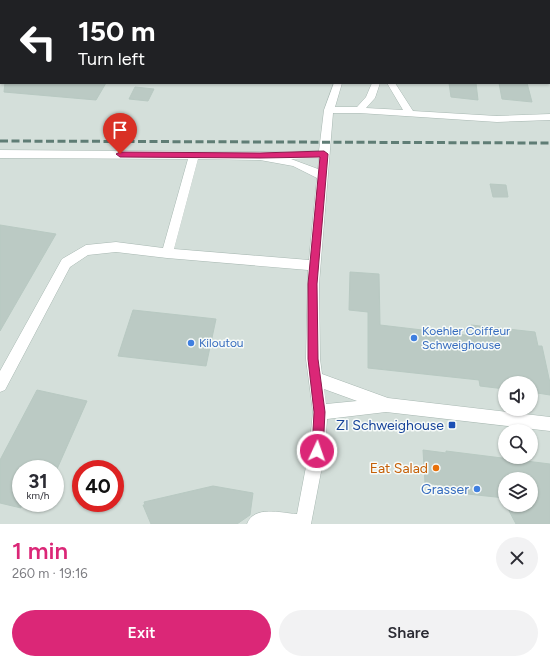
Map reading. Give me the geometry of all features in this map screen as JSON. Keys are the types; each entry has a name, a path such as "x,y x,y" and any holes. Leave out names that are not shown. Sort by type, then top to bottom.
{"street":[{"path":"255,524 260,520 303,524 317,451 320,412 313,359 312,284 328,110 338,84"},
{"path":"355,110 367,84"},
{"path":"355,110 370,98 376,84"},
{"path":"392,84 410,114"},
{"path":"328,110 355,110 497,119 550,117"},
{"path":"0,154 260,156 324,154"},
{"path":"167,253 194,155"},
{"path":"260,156 296,163 323,176"},
{"path":"0,385 66,263 86,250 116,247 167,253 314,265"},
{"path":"316,379 388,405"},
{"path":"320,412 388,405 550,424"}],"shaded area":[{"path":"0,84 550,84 550,524 0,524"}],"building":[{"path":"5,84 105,84 96,100 4,92"},
{"path":"449,84 476,84 478,100 451,97"},
{"path":"499,84 527,84 532,102 502,99"},
{"path":"135,87 154,89 148,101 129,99"},
{"path":"490,184 506,185 508,197 493,197"},
{"path":"0,225 56,234 0,331"},
{"path":"350,272 379,274 380,325 473,336 471,325 535,332 538,346 542,346 550,383 550,395 538,393 538,376 498,376 498,388 480,386 479,380 368,368 368,312 349,310"},
{"path":"133,310 216,319 206,366 118,356"},
{"path":"37,390 87,401 61,460 12,460 12,506 0,503 0,460"},
{"name":"Grasser","path":"423,450 446,453 446,451 498,458 498,464 538,464 538,462 550,464 550,524 516,524 510,512 538,512 538,472 498,472 498,497 449,492 449,486 425,483"},
{"path":"213,486 253,493 250,515 237,524 151,524 143,505 145,505 144,502"}],"railway":[{"path":"0,141 550,143"}],"place":[{"name":"Koehler Coiffeur Schweighouse","path":"414,338"},
{"name":"Kiloutou","path":"191,343"},
{"name":"ZI Schweighouse","path":"452,425"},
{"name":"Eat Salad","path":"436,468"},
{"name":"Grasser","path":"477,489"}],"route":[{"path":"120,154 260,156 324,154 312,284 313,359 320,412 317,451"}]}
